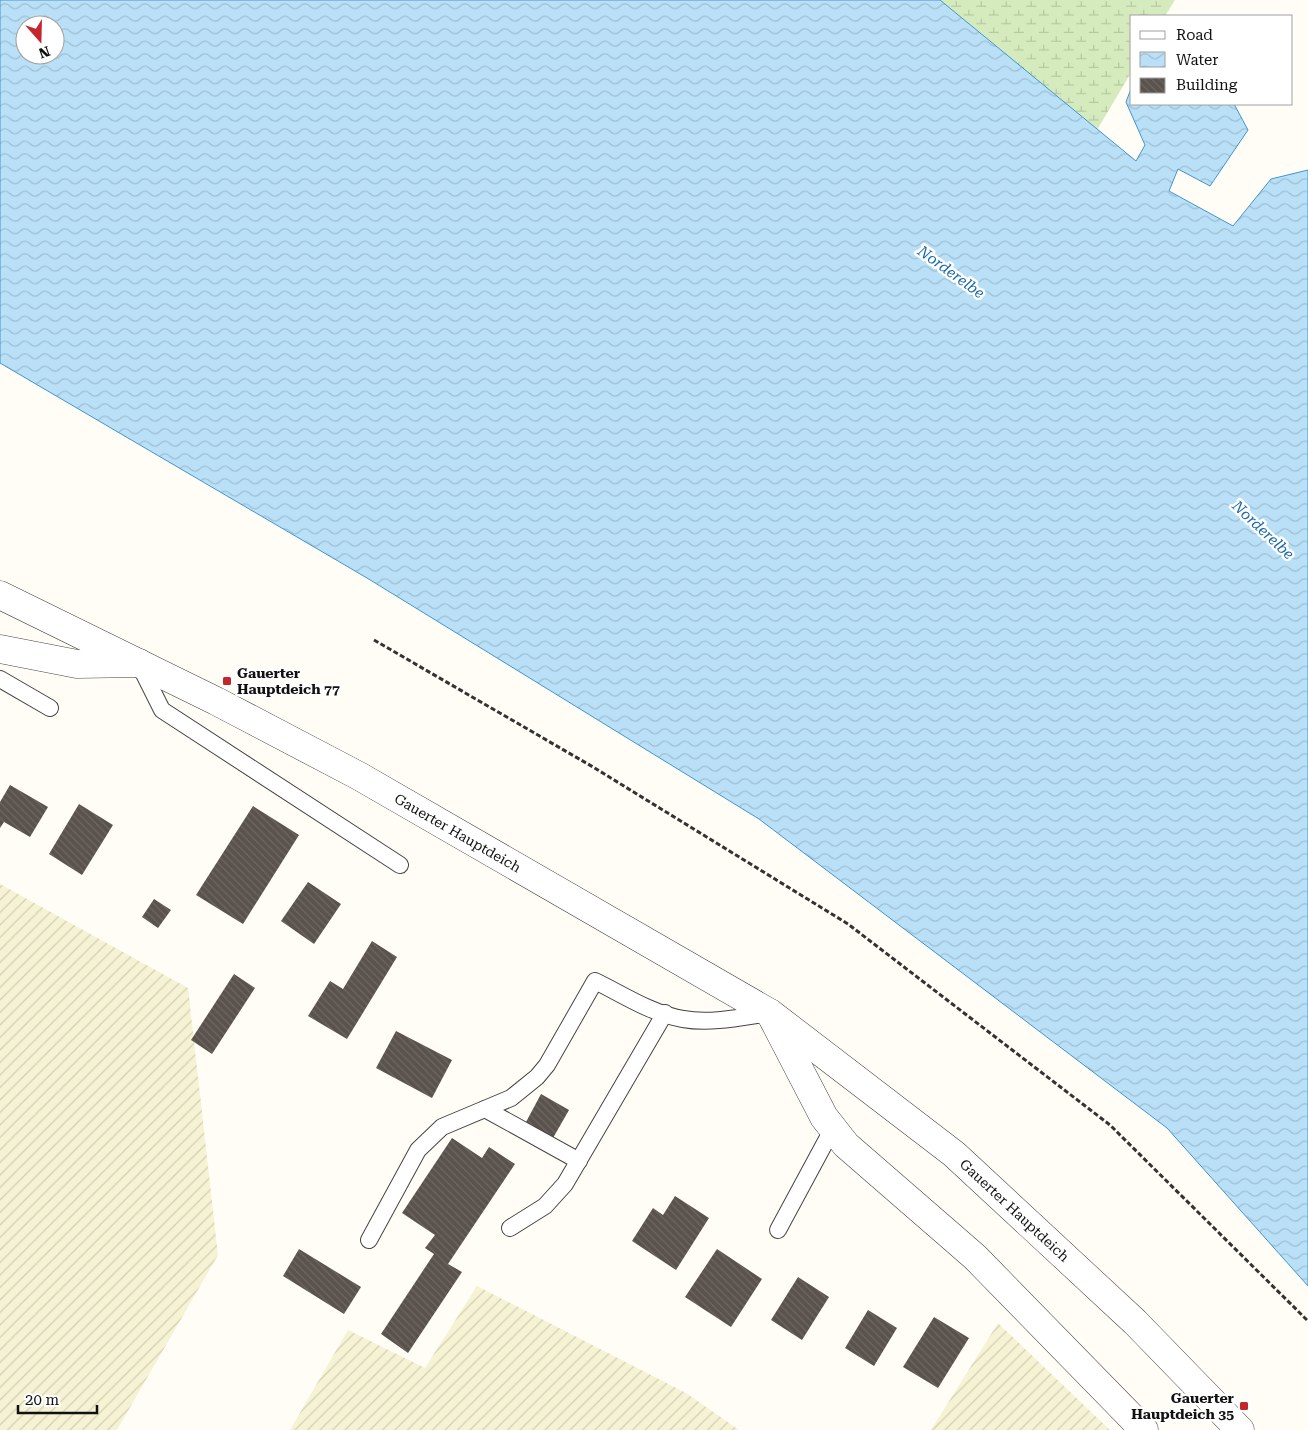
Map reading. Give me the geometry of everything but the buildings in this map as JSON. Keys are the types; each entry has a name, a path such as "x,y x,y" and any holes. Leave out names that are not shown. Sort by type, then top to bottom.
{"street":[{"name":"Gauerter Hauptdeich","path":"0,596 139,663 359,776 770,1013 954,1154 1128,1316 1240,1430"},
{"name":"Gauerter Hauptdeich","path":"0,649 77,664 139,663"},
{"path":"770,1013 824,1117 846,1145 975,1257 1144,1430"}],"lane":[{"path":"139,663 162,710 400,865"},
{"path":"0,679 50,708"},
{"path":"369,1240 418,1150 442,1127 511,1098 537,1078 595,981 682,1019 720,1020 770,1013"},
{"path":"510,1228 545,1206 566,1184 665,1013"},
{"path":"486,1109 579,1161"},
{"path":"778,1230 833,1128"}],"path":[{"path":"374,640 593,767 848,924 1110,1125 1308,1321"}],"shaded area":[{"path":"0,884 188,988 218,1255 117,1430 0,1430"},
{"path":"477,1286 686,1393 739,1430 290,1430 348,1330 425,1368"},
{"path":"998,1323 1110,1430 931,1430"}],"green space":[{"path":"940,0 1175,0 1166,15 1130,15 1130,74 1097,130"}],"water":[{"name":"Norderelbe","path":"0,0 940,0 1136,161 1145,145 1126,102 1130,91 1130,105 1235,105 1248,130 1210,186 1178,169 1169,191 1233,226 1271,179 1308,170 1308,1286 1167,1128 759,819 367,578 0,363"}],"place":[{"name":"Gauerter Hauptdeich 77","path":"227,681"},
{"name":"Gauerter Hauptdeich 35","path":"1244,1406"}]}
